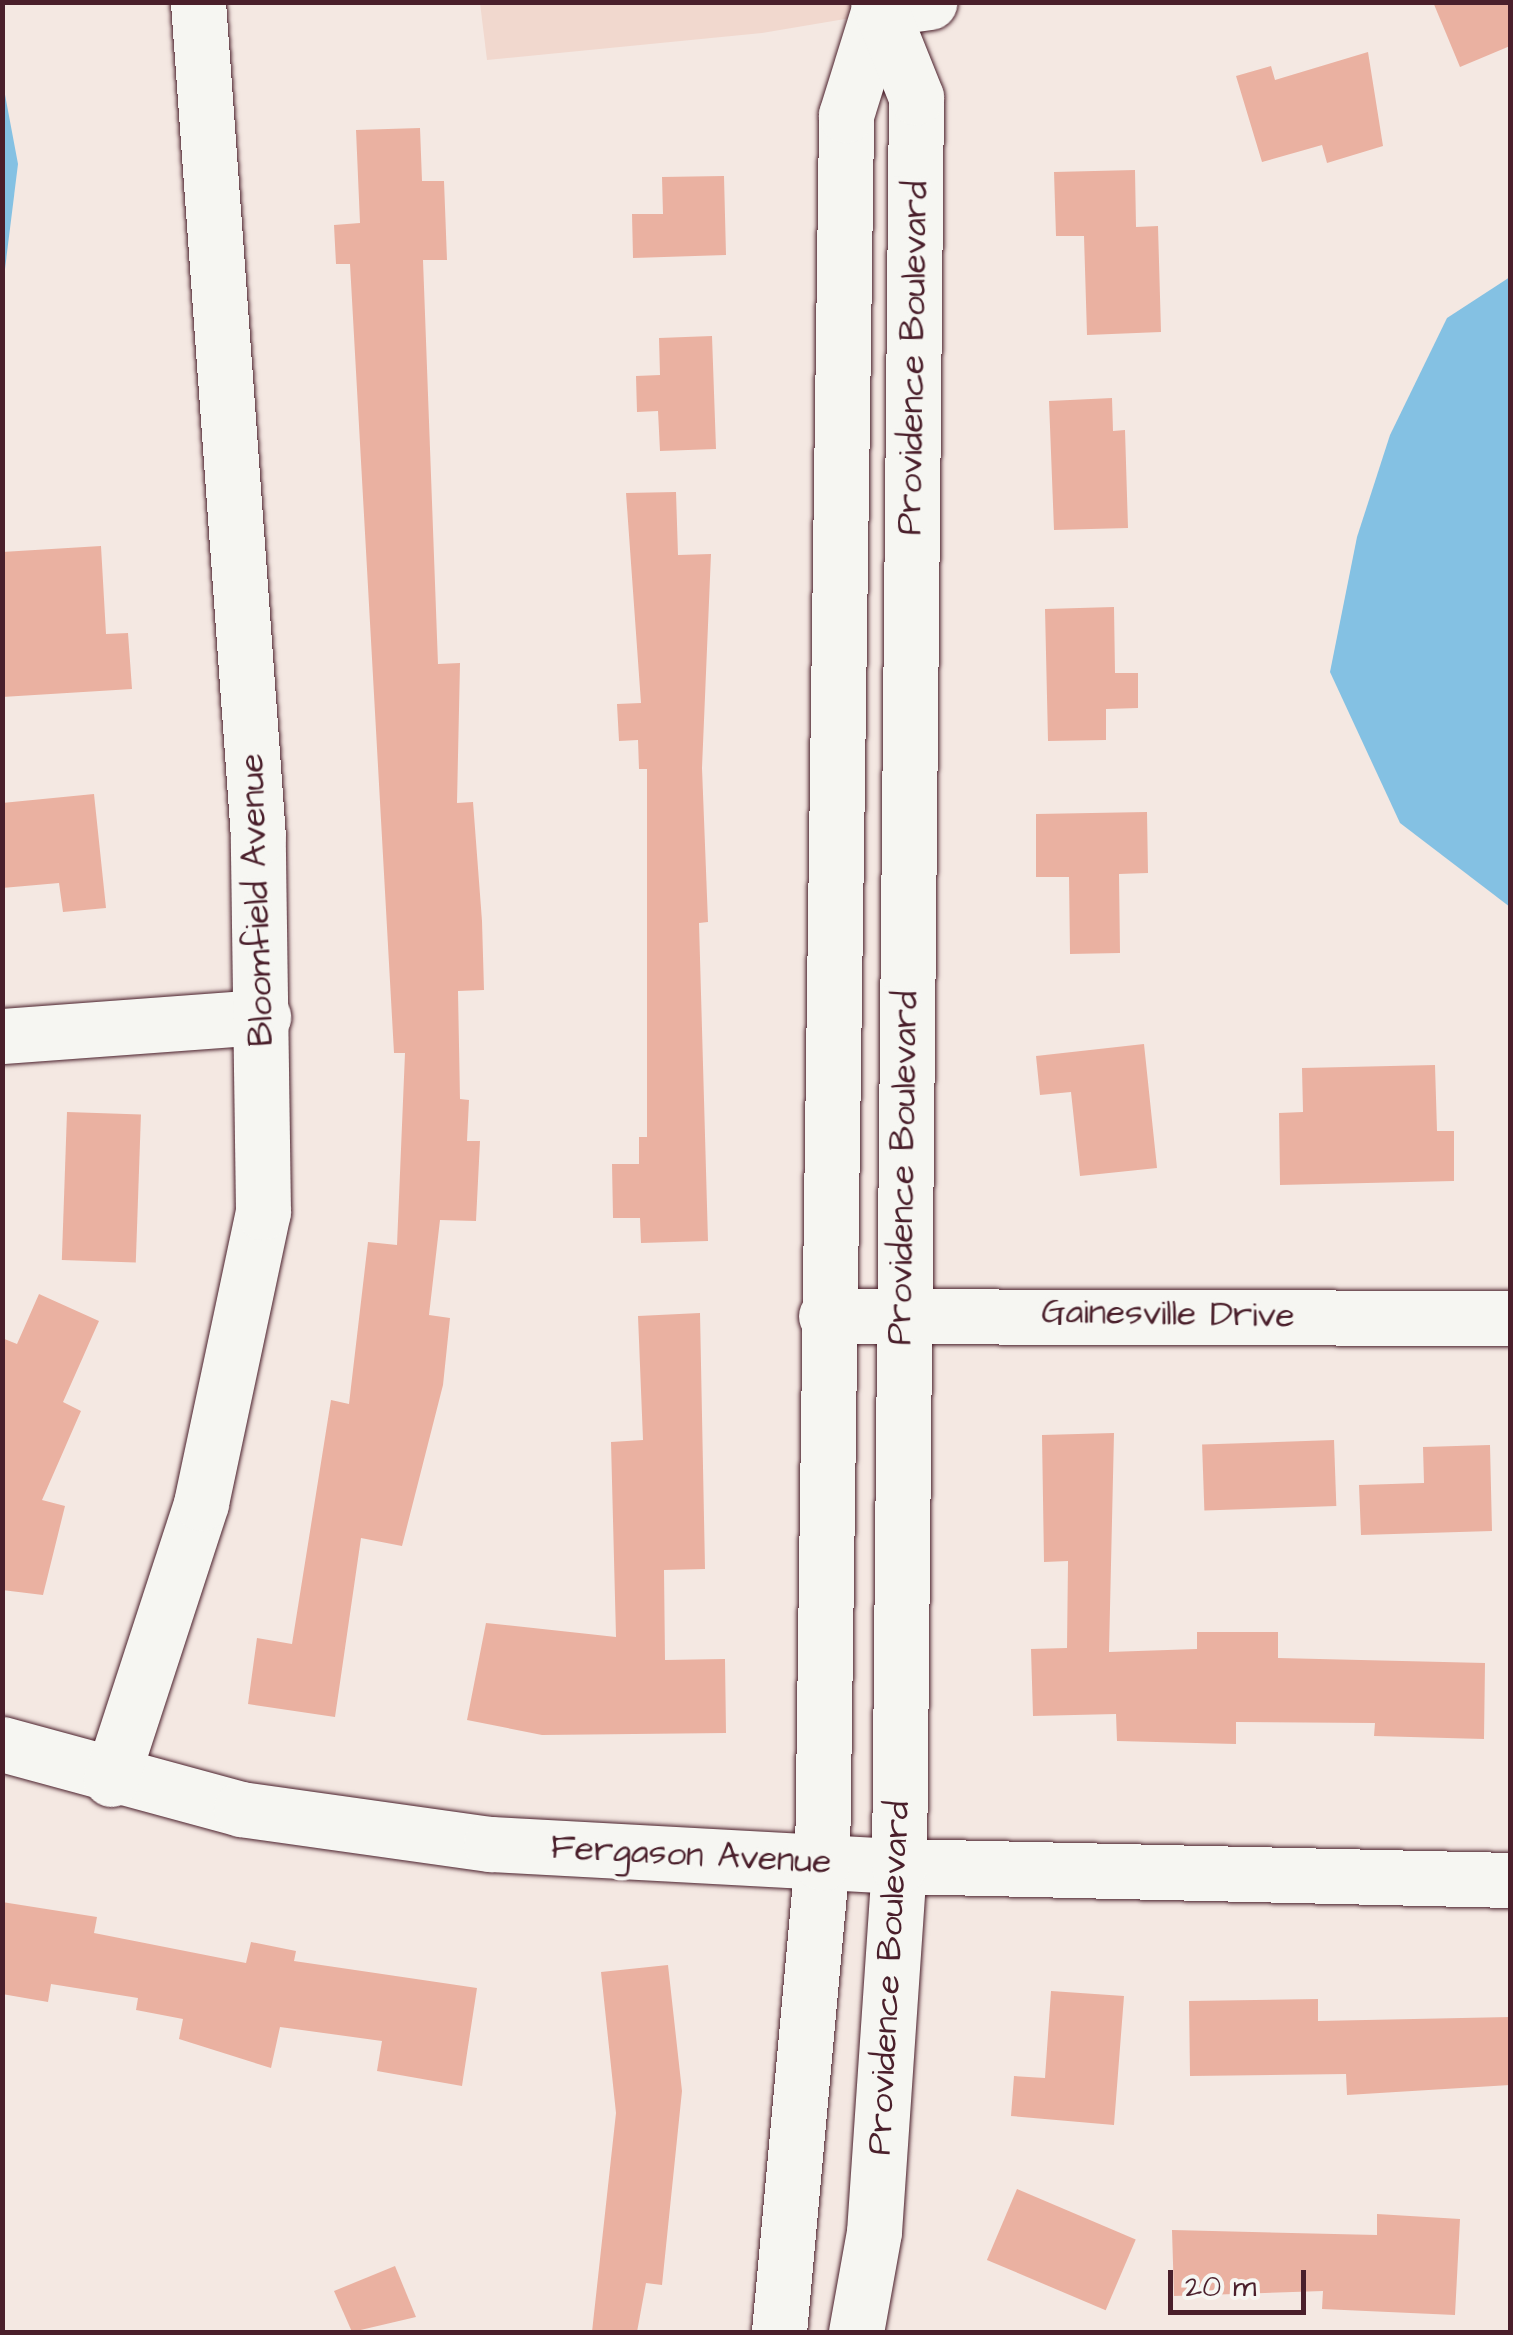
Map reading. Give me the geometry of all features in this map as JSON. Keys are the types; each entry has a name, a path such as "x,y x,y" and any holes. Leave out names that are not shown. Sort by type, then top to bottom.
{"main road":[{"name":"Bloomfield Avenue","path":"111,1779 201,1503 263,1212 264,1017 198,2"},
{"name":"Providence Boulevard","path":"856,2332 874,2232 899,1866 916,97 896,5"},
{"name":"Providence Boulevard","path":"778,2332 822,1863 826,1316 846,115 896,5"},
{"path":"2,1036 264,1017"},
{"name":"Gainesville Drive","path":"826,1316 902,1311 1510,1318"},
{"name":"Fergason Avenue","path":"2,1744 111,1779 241,1809 491,1844 899,1866 1510,1880"}],"shaded area":[{"path":"850,2 851,18 762,33 487,60 480,3"}],"water":[{"path":"2,84 18,164 3,285"},
{"path":"1510,277 1510,907 1400,823 1330,672 1357,537 1390,435 1447,318"}],"building":[{"path":"1433,2 1510,2 1510,46 1460,67"},
{"path":"1368,52 1383,146 1327,163 1322,145 1262,162 1236,76 1271,66 1275,80"},
{"path":"420,128 422,181 444,181 447,260 423,260 438,664 460,663 457,803 473,802 482,921 484,990 458,991 460,1099 469,1100 467,1141 480,1141 476,1221 440,1220 429,1315 450,1318 443,1385 402,1546 361,1538 335,1717 248,1704 257,1638 292,1644 331,1400 349,1404 368,1242 397,1245 405,1053 394,1053 350,264 336,264 334,225 360,223 356,130"},
{"path":"1135,170 1136,227 1158,226 1161,332 1087,335 1084,236 1056,236 1054,172"},
{"path":"724,176 726,255 633,258 632,214 663,214 662,177"},
{"path":"712,336 716,449 660,451 658,411 637,412 636,376 660,375 659,338"},
{"path":"1112,398 1113,431 1125,430 1128,528 1054,530 1049,401"},
{"path":"676,492 678,555 711,554 702,768 708,922 699,923 708,1241 641,1243 640,1218 613,1218 612,1164 639,1164 639,1137 647,1137 647,769 639,769 638,740 619,741 617,704 641,703 626,493"},
{"path":"101,546 106,634 128,633 132,689 2,697 2,552"},
{"path":"1114,607 1115,673 1138,673 1138,708 1106,709 1106,740 1048,741 1045,609"},
{"path":"94,794 106,908 63,912 59,883 2,888 2,803"},
{"path":"1147,812 1148,873 1119,874 1120,953 1070,954 1069,877 1036,877 1036,814"},
{"path":"1144,1044 1157,1168 1080,1176 1071,1092 1040,1095 1036,1056"},
{"path":"1435,1065 1437,1131 1454,1131 1454,1181 1280,1185 1279,1113 1303,1112 1302,1068"},
{"path":"67,1112 141,1115 136,1262 62,1260"},
{"path":"39,1294 99,1321 63,1402 81,1411 42,1500 65,1506 43,1595 2,1590 2,1338 17,1344"},
{"path":"700,1313 705,1569 664,1570 665,1660 725,1659 726,1733 542,1735 467,1720 486,1623 616,1637 611,1442 643,1440 638,1316"},
{"path":"1114,1433 1109,1652 1197,1649 1197,1632 1278,1632 1278,1658 1485,1663 1484,1739 1374,1736 1375,1723 1236,1722 1236,1744 1117,1741 1116,1714 1033,1716 1031,1649 1067,1648 1068,1561 1044,1562 1042,1435"},
{"path":"1334,1440 1336,1506 1204,1511 1202,1445"},
{"path":"1490,1445 1492,1531 1361,1535 1359,1485 1424,1483 1423,1447"},
{"path":"2,1902 97,1917 94,1933 246,1963 251,1942 296,1951 294,1961 477,1988 462,2086 377,2071 382,2041 280,2027 271,2068 179,2039 183,2019 136,2010 138,1998 51,1984 48,2002 2,1994"},
{"path":"668,1965 682,2091 662,2285 646,2283 637,2332 592,2332 616,2113 601,1972"},
{"path":"1051,1991 1124,1996 1114,2125 1011,2116 1014,2076 1045,2078"},
{"path":"1318,1999 1318,2021 1510,2017 1510,2085 1347,2095 1346,2074 1190,2076 1189,2001"},
{"path":"1017,2189 1136,2239 1106,2310 987,2260"},
{"path":"1377,2214 1460,2219 1455,2315 1322,2309 1323,2291 1174,2296 1172,2230 1377,2235"},
{"path":"395,2266 416,2317 352,2332 334,2291"}]}
